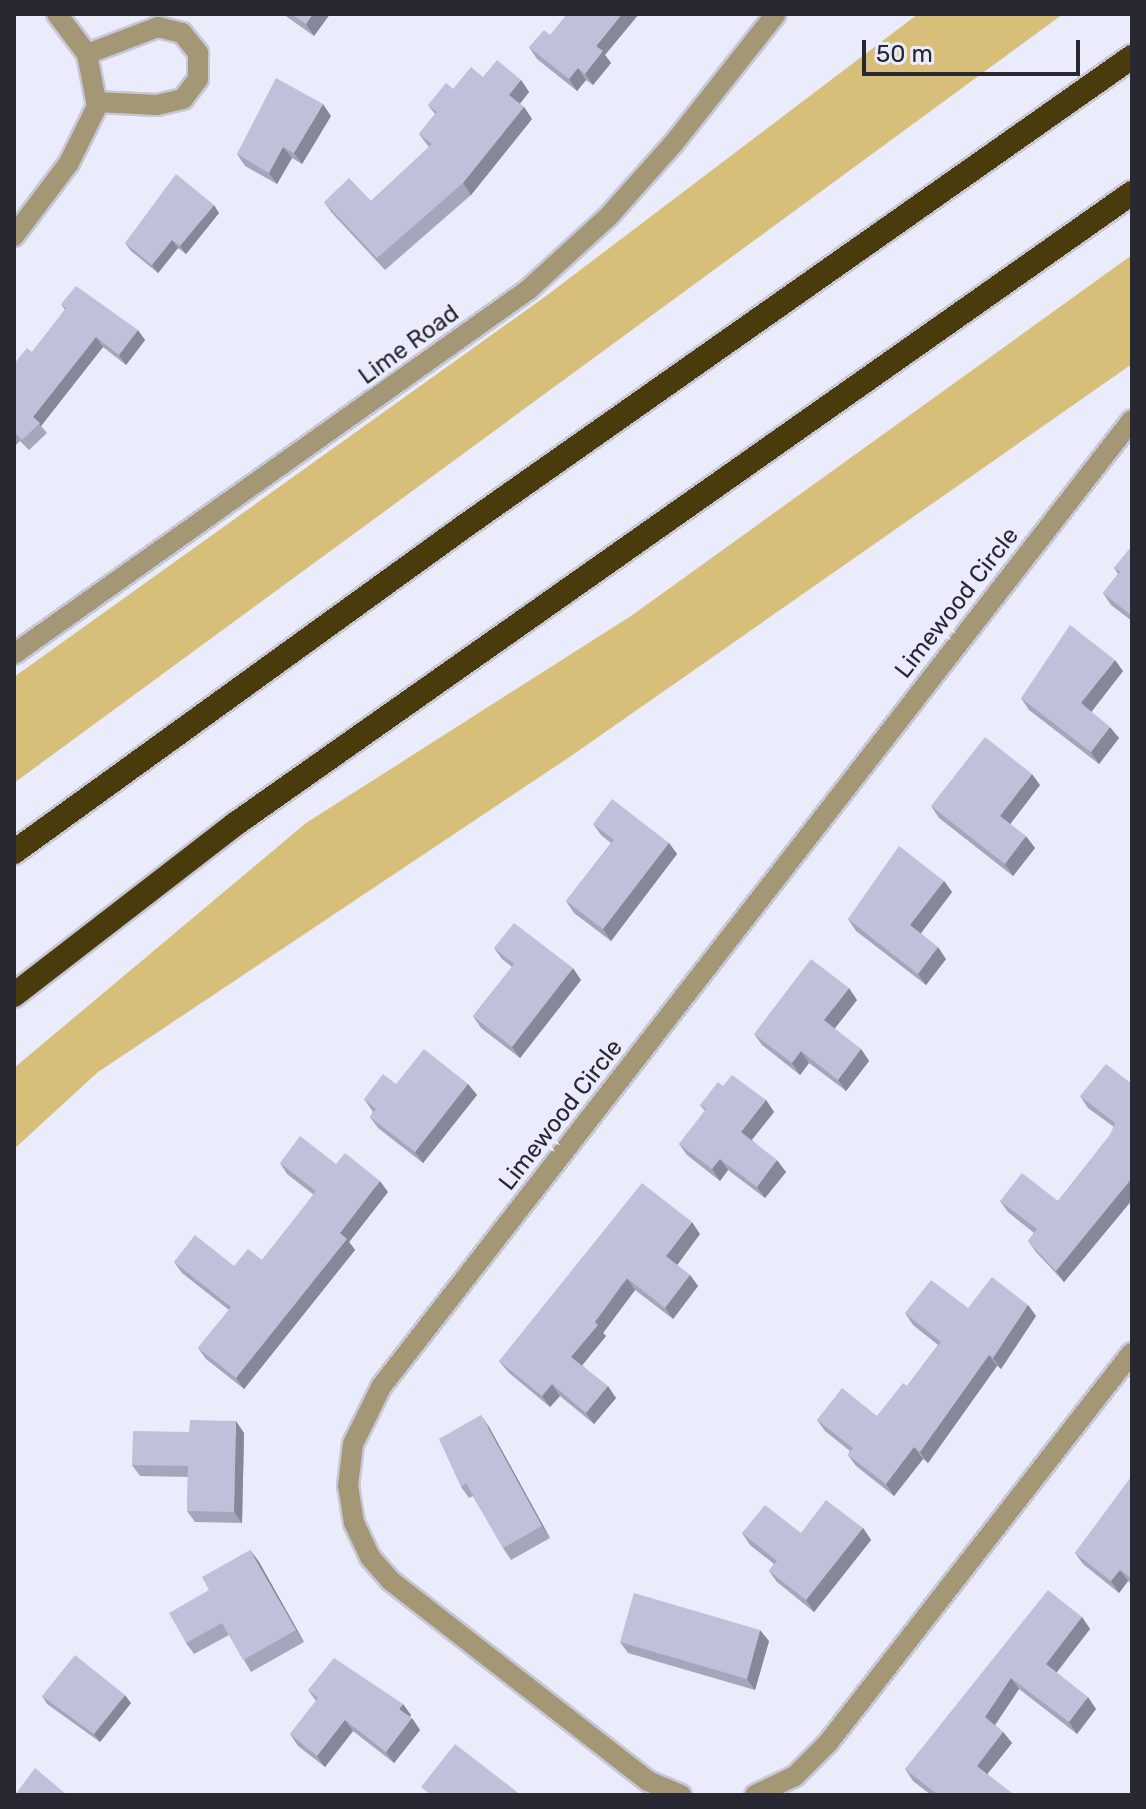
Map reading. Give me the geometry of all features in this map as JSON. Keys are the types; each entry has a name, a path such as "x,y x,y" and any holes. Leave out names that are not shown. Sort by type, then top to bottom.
{"highway":[{"path":"14,852 462,528 1132,57"},
{"path":"14,995 234,825 1132,193"}],"street":[{"path":"14,236 69,163 92,125 96,102 94,78 87,54 57,14"},
{"name":"Lime Road","path":"14,654 528,290 608,217 674,143 776,14"},
{"path":"87,54 158,27 182,33 198,53 198,79 183,99 157,105 96,102"},
{"name":"Limewood Circle","path":"681,1795 648,1781 390,1580 370,1557 354,1523 348,1486 353,1444 381,1387 1132,420"},
{"path":"755,1795 795,1776 828,1743 1132,1353"}],"shaded area":[{"path":"918,14 1063,14 14,783 14,677 546,296"},
{"path":"1132,255 1132,364 571,756 98,1072 14,1149 14,1068 306,823 631,616"}],"building":[{"path":"291,14 313,14 306,24"},
{"path":"567,14 622,14 596,46 603,51 585,74 578,68 569,79 529,47 544,30 550,35"},
{"path":"497,60 521,80 509,95 524,107 463,183 377,258 324,202 349,178 371,201 432,144 419,134 437,112 428,105 446,83 453,89 471,67 483,77"},
{"path":"276,78 323,104 294,153 283,147 269,173 237,154"},
{"path":"176,174 214,205 180,246 172,240 152,265 125,243"},
{"path":"76,286 138,330 119,355 96,337 33,417 40,423 22,440 14,432 14,364 27,348 32,352 66,308 61,304"},
{"path":"1132,546 1132,616 1103,593 1120,572 1114,568"},
{"path":"1070,625 1115,660 1081,703 1110,727 1091,752 1021,698"},
{"path":"985,737 1032,774 1000,816 1026,836 1005,864 931,806"},
{"path":"612,799 669,843 603,929 566,901 614,840 593,824"},
{"path":"899,846 944,881 910,925 938,947 918,974 848,919"},
{"path":"514,923 573,968 512,1047 473,1016 514,964 494,948"},
{"path":"811,959 849,988 824,1020 861,1049 838,1080 801,1051 792,1063 754,1034"},
{"path":"424,1049 468,1084 415,1152 370,1117 376,1109 364,1099 383,1074 396,1084"},
{"path":"1106,1064 1132,1084 1132,1178 1056,1271 1028,1241 1037,1229 1000,1201 1022,1173 1058,1201 1110,1135 1115,1123 1080,1096"},
{"path":"732,1075 766,1100 741,1132 777,1160 757,1187 720,1159 712,1169 679,1144 706,1109 700,1105 718,1082 723,1086"},
{"path":"300,1136 336,1164 345,1153 380,1181 340,1233 347,1239 236,1378 198,1348 231,1307 174,1262 195,1235 234,1266 248,1249 262,1260 316,1191 280,1163"},
{"path":"642,1183 692,1222 666,1256 690,1275 665,1308 627,1278 595,1322 598,1325 571,1357 608,1386 586,1413 552,1384 542,1396 499,1361"},
{"path":"992,1277 1028,1305 993,1358 989,1355 920,1452 914,1447 886,1484 848,1455 853,1448 817,1420 842,1388 877,1416 903,1383 907,1386 941,1342 905,1313 931,1280 968,1308"},
{"path":"481,1415 542,1526 503,1548 466,1483 461,1487 439,1439"},
{"path":"190,1420 236,1421 234,1512 187,1511 188,1466 132,1465 133,1431 189,1432"},
{"path":"1132,1476 1132,1579 1120,1570 1111,1581 1075,1553"},
{"path":"826,1500 863,1528 806,1600 769,1571 777,1561 742,1533 765,1505 801,1533"},
{"path":"250,1550 296,1630 243,1660 222,1623 186,1643 169,1613 209,1590 202,1577"},
{"path":"1048,1590 1082,1617 1046,1664 1088,1697 1069,1722 1011,1678 985,1717 1003,1732 977,1766 1013,1794 938,1795 905,1769"},
{"path":"634,1593 760,1630 747,1679 620,1642"},
{"path":"75,1655 125,1695 94,1734 42,1696"},
{"path":"334,1658 403,1704 399,1709 412,1718 386,1752 345,1720 317,1756 290,1734 318,1698 308,1690"},
{"path":"455,1744 521,1795 431,1795 421,1787"},
{"path":"35,1768 67,1795 15,1795"}]}
